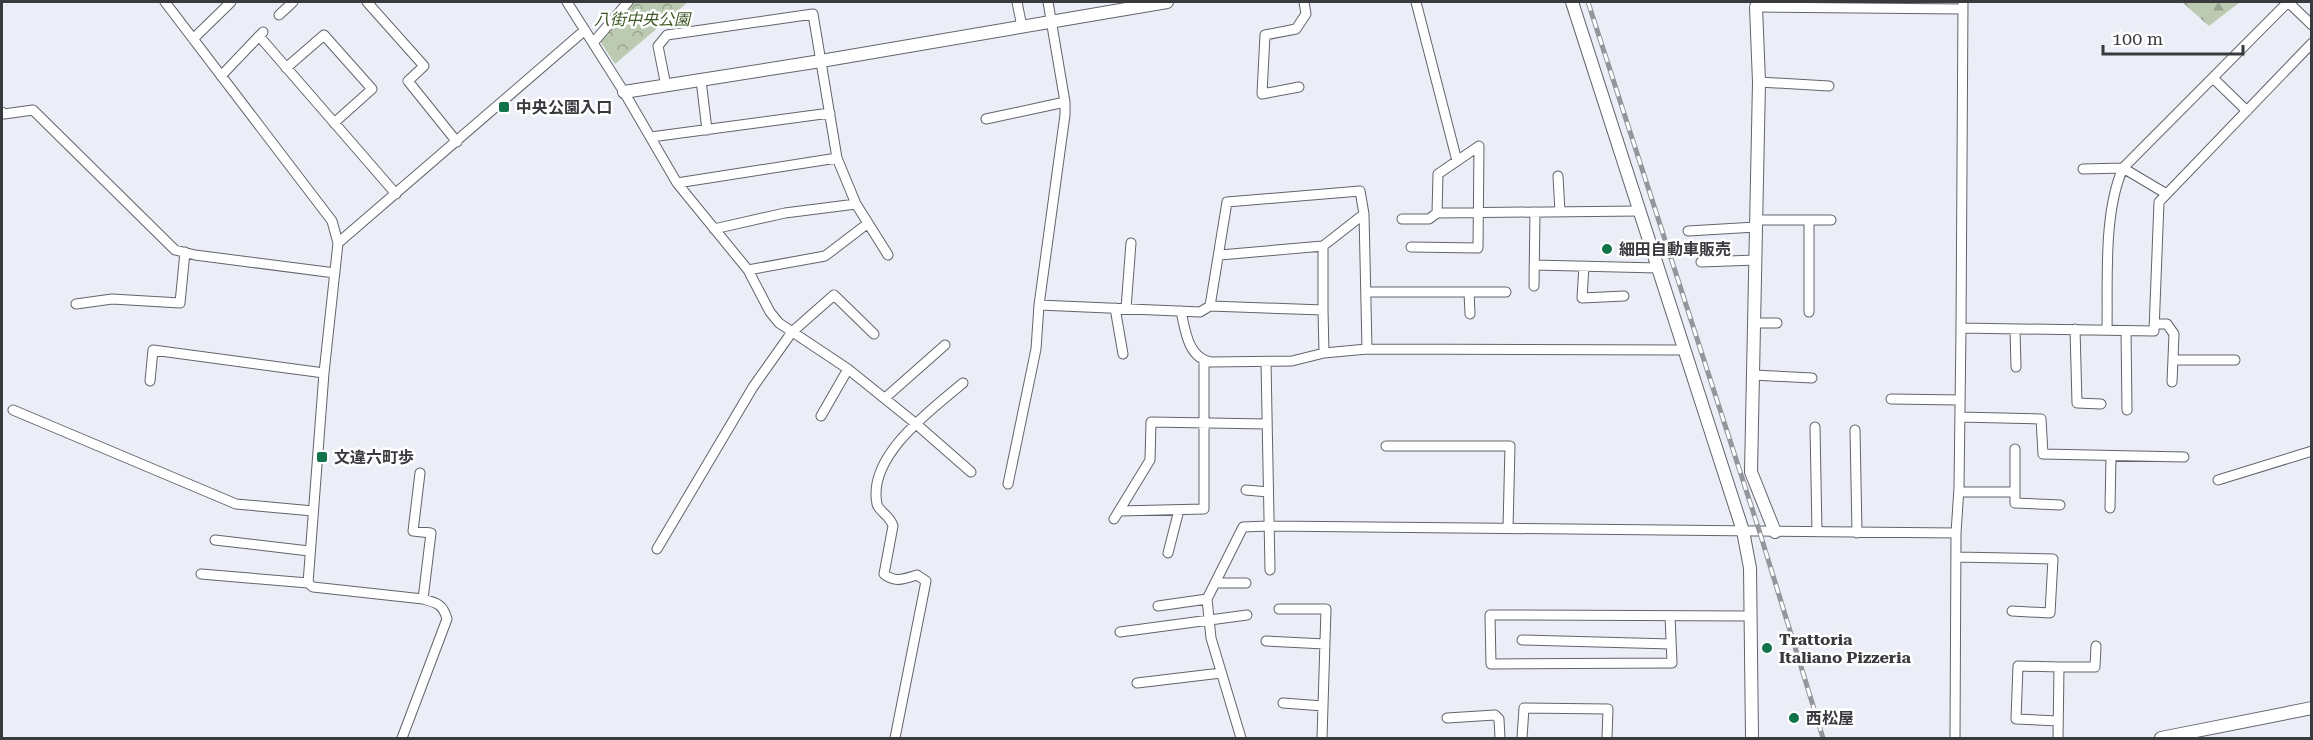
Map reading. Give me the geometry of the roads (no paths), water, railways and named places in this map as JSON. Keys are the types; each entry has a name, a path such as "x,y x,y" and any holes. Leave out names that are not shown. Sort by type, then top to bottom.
{"street":[{"path":"166,2 332,221 338,243 324,373 308,583"},
{"path":"194,39 231,2"},
{"path":"279,15 293,2"},
{"path":"367,2 424,66 408,81 457,142"},
{"path":"567,2 677,183 748,270 770,312 792,332 848,369 885,398 971,472"},
{"path":"593,43 628,2"},
{"path":"1017,2 1022,27"},
{"path":"1008,484 1036,349 1038,305 1065,115 1065,102 1048,2"},
{"path":"624,93 821,62 1167,2"},
{"path":"1299,87 1262,94 1265,35 1296,29 1306,14 1304,2"},
{"path":"1416,2 1457,162"},
{"path":"1572,2 1743,531 1750,568 1752,738"},
{"path":"2107,330 2111,213 2118,179 2123,168 2288,2 2312,25"},
{"path":"1774,532 1751,472 1759,82 1756,4 1963,5 1955,738"},
{"path":"666,86 658,46 667,35 813,14 837,158 856,204 888,255"},
{"path":"338,243 585,30"},
{"path":"221,76 261,34 286,68 396,194"},
{"path":"286,68 324,35 372,89 334,123"},
{"path":"1961,328 2154,331 2159,202 2165,193 2312,43"},
{"path":"2214,79 2247,111"},
{"path":"701,80 707,130"},
{"path":"1759,82 1829,86"},
{"path":"986,119 1065,102"},
{"path":"2,111 4,114 33,110 176,250 334,273"},
{"path":"651,137 830,113"},
{"path":"1411,247 1478,248 1479,146 1438,174 1437,213"},
{"path":"677,183 837,158"},
{"path":"2083,169 2123,168 2165,193"},
{"path":"1558,176 1560,212"},
{"path":"1210,306 1227,202 1360,191 1364,214 1367,349"},
{"path":"714,229 785,213 856,204"},
{"path":"1402,219 1429,219 1437,213 1640,211"},
{"path":"1534,286 1535,212"},
{"path":"1220,255 1323,246 1364,214"},
{"path":"1809,220 1809,312"},
{"path":"1688,231 1756,224 1832,220"},
{"path":"748,270 825,256 867,224"},
{"path":"1126,308 1131,243"},
{"path":"1323,246 1324,353"},
{"path":"76,304 112,299 180,303 184,252"},
{"path":"1701,262 1756,260"},
{"path":"1534,265 1658,267"},
{"path":"1584,266 1582,298 1624,297"},
{"path":"1366,292 1506,292"},
{"path":"1469,292 1470,314"},
{"path":"657,549 753,387 792,332 834,295 874,334"},
{"path":"1038,305 1200,312 1210,306 1323,310"},
{"path":"1115,308 1123,354"},
{"path":"1181,311 1187,338 1195,352 1204,361 1292,361 1324,353 1367,349 1684,350"},
{"path":"1755,323 1777,323"},
{"path":"2154,324 2167,324 2174,334 2172,382"},
{"path":"2075,329 2077,403 2101,404"},
{"path":"2015,330 2016,367"},
{"path":"2126,331 2127,410"},
{"path":"885,398 945,345"},
{"path":"150,381 153,350 324,373"},
{"path":"2173,360 2235,360"},
{"path":"1204,361 1204,422 1204,509 1117,515 1150,460 1151,422 1204,422 1267,424"},
{"path":"1266,362 1270,570"},
{"path":"821,416 848,369"},
{"path":"1753,375 1812,378"},
{"path":"895,738 926,581 917,575 898,580 890,579 884,574 893,526 887,514 879,508 877,496 880,469 890,452 915,423 963,383"},
{"path":"1891,399 1960,400"},
{"path":"13,410 236,504 313,511"},
{"path":"1960,417 2042,419 2043,454 2184,458"},
{"path":"1815,427 1817,532"},
{"path":"1855,430 1857,532"},
{"path":"1386,446 1510,446 1508,528"},
{"path":"2015,449 2015,502 2060,505"},
{"path":"2218,480 2312,451"},
{"path":"2110,508 2111,456"},
{"path":"420,473 413,531 431,533 423,599"},
{"path":"1246,490 1268,492"},
{"path":"1959,492 2015,492"},
{"path":"1168,553 1179,510"},
{"path":"1240,738 1211,638 1207,599 1243,527 1956,534"},
{"path":"215,540 309,552"},
{"path":"1956,558 2053,559 2050,613 2012,611"},
{"path":"201,574 308,583 320,588 423,599 439,603 445,609 447,619 402,738"},
{"path":"1215,583 1246,583"},
{"path":"1158,606 1207,599"},
{"path":"1279,609 1326,609 1322,738"},
{"path":"1120,632 1247,615"},
{"path":"1670,616 1672,663 1491,664 1490,615 1749,616"},
{"path":"1522,640 1671,644"},
{"path":"1266,641 1325,644"},
{"path":"2058,721 2016,720 2018,666 2095,667 2096,646"},
{"path":"2058,738 2059,667"},
{"path":"1137,682 1221,673"},
{"path":"1283,703 1323,706"},
{"path":"1522,738 1524,708 1608,709 1607,738"},
{"path":"2162,738 2312,708"},
{"path":"1447,718 1495,715 1499,719 1500,738"}],"railway":[{"path":"1588,2 1759,530 1823,738"}],"place":[{"name":"中央公園入口","path":"504,107"},
{"name":"細田自動車販売","path":"1607,249"},
{"name":"文違六町歩","path":"322,457"},
{"name":"Trattoria Italiano Pizzeria","path":"1767,648"},
{"name":"西松屋","path":"1794,718"}],"park label":[{"name":"八街中央公園","path":"642,19"}]}
